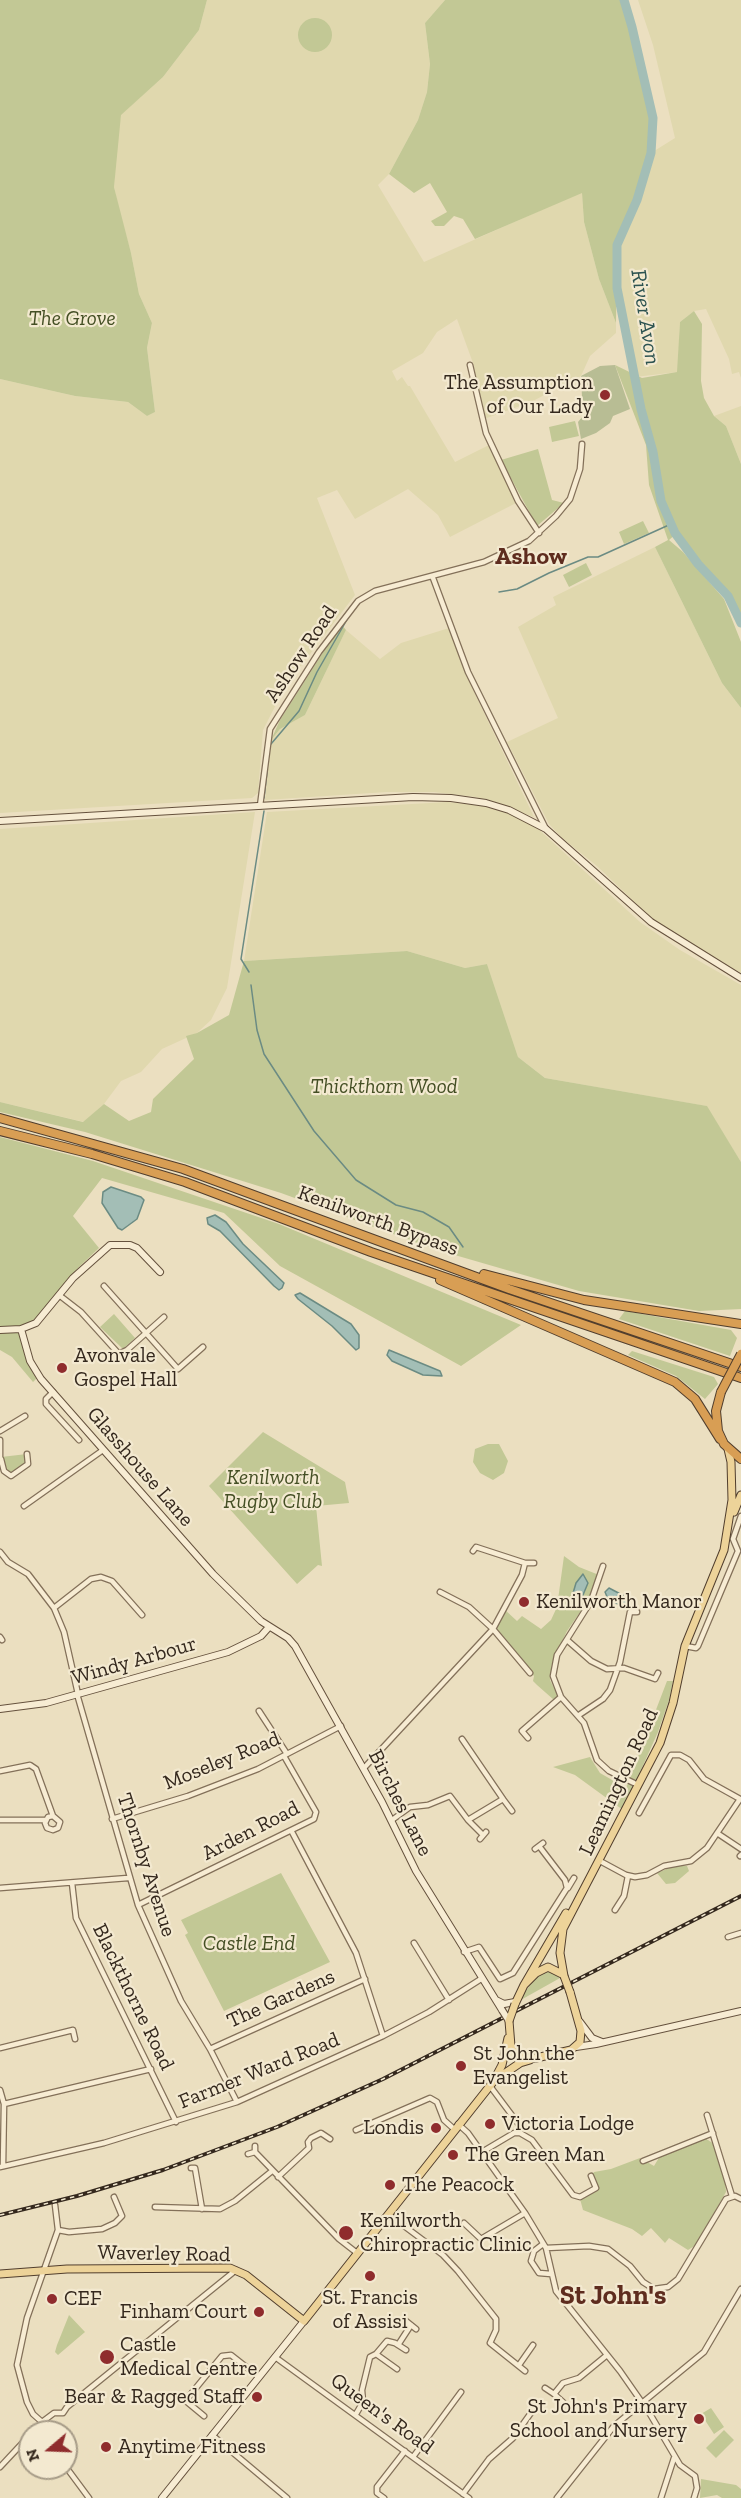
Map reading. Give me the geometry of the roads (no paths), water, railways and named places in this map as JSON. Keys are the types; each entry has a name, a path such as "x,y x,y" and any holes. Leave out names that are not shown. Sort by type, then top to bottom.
{"highway":[{"name":"Kenilworth Bypass","path":"0,1118 183,1168 431,1260 659,1341 741,1367"},
{"name":"Kenilworth Bypass","path":"0,1131 92,1154 185,1182 402,1262 741,1378"},
{"path":"431,1260 584,1300 741,1324"},
{"path":"402,1262 675,1382 695,1400 720,1439 741,1459"},
{"path":"720,1439 715,1416 721,1392 741,1354"}],"main road":[{"name":"Leamington Road","path":"728,1449 732,1475 730,1522"},
{"name":"Leamington Road","path":"564,1976 560,1961 561,1938 581,1894 643,1779 669,1718 685,1646 720,1561 730,1522 741,1495"},
{"name":"Leamington Road","path":"524,1985 566,1913 581,1894"},
{"path":"304,2320 456,2126 492,2084 520,2063 576,2047 581,2039 580,2022 564,1976 558,1970 545,1968 536,1972 524,1985 509,2022 502,2065 492,2084"},
{"path":"508,2038 513,2050 520,2056 537,2058"},
{"name":"Waverley Road","path":"4,2274 42,2270 209,2267 236,2270 304,2320"}],"street":[{"path":"470,365 486,433 518,501 538,533"},
{"name":"Ashow Road","path":"260,806 270,729 340,622 364,595 433,578 520,547 538,533 570,499 580,469 582,444"},
{"path":"433,578 468,672 546,829"},
{"path":"0,821 451,798 509,810 546,829 651,922 741,978"},
{"path":"0,1330 21,1329 39,1321 90,1261 110,1245 130,1245 137,1248 160,1272"},
{"path":"104,1287 178,1368 204,1347"},
{"path":"60,1295 81,1311 119,1354 127,1350 164,1317"},
{"name":"Glasshouse Lane","path":"21,1329 32,1366 53,1392 213,1574 269,1627"},
{"path":"53,1392 46,1399 46,1404 79,1440"},
{"path":"0,1431 25,1416"},
{"path":"0,1440 0,1459 4,1471 11,1476 28,1464 36,1466"},
{"path":"24,1506 103,1450"},
{"path":"27,1454 28,1464"},
{"path":"685,1646 694,1648 698,1646 738,1551 734,1537 741,1516"},
{"path":"475,1546 525,1563 534,1563"},
{"name":"Thornby Avenue","path":"0,1552 8,1562 28,1574 54,1608 64,1632 77,1694 128,1878 138,1905 181,2001 210,2049 237,2102"},
{"path":"720,1561 732,1566"},
{"path":"364,1768 493,1629 522,1575 525,1563"},
{"path":"603,1566 591,1601 554,1665 553,1676 561,1697 579,1715 602,1766 634,1783 636,1792"},
{"path":"54,1608 91,1578 100,1577 112,1581 142,1615"},
{"path":"440,1592 469,1607 493,1629 530,1673"},
{"path":"579,1715 603,1699 610,1690 618,1670 627,1611 637,1612"},
{"name":"Windy Arbour","path":"0,1709 46,1703 228,1652 261,1636 269,1627"},
{"name":"Birches Lane","path":"269,1627 288,1638 295,1646 392,1820 416,1871 509,2022"},
{"path":"567,1640 591,1661 607,1669 632,1670 654,1681 658,1672"},
{"path":"522,1731 561,1697"},
{"path":"259,1711 285,1755"},
{"path":"517,1725 528,1738"},
{"name":"Moseley Road","path":"112,1819 188,1796 258,1769 341,1726"},
{"path":"462,1739 512,1811"},
{"path":"600,1861 628,1876 644,1876 664,1866 694,1859 707,1848 741,1798 706,1780 689,1760 673,1751 667,1758 639,1813"},
{"name":"Arden Road","path":"138,1905 291,1832 316,1816 285,1755"},
{"path":"0,1771 30,1765 36,1770 53,1816 60,1822 56,1829 47,1828 46,1820"},
{"path":"634,1783 643,1779"},
{"path":"392,1820 410,1807 428,1805 449,1796 483,1835"},
{"path":"468,1820 503,1799"},
{"path":"0,1820 46,1820 53,1816"},
{"path":"291,1832 348,1936 365,1979 383,2036"},
{"path":"717,1833 741,1849"},
{"path":"539,1846 565,1880 567,1890"},
{"path":"615,1910 622,1906 628,1876"},
{"path":"0,1888 128,1878"},
{"path":"464,1952 479,1947 497,1976 504,1979 511,1976 574,1878"},
{"name":"Blackthorne Road","path":"72,1883 76,1918 176,2122"},
{"path":"728,1937 740,1933 736,1925"},
{"path":"414,1943 449,2000"},
{"name":"The Gardens","path":"210,2049 365,1979"},
{"name":"Farmer Ward Road","path":"2,2167 176,2122 237,2102 383,2036 449,2000 481,1979"},
{"path":"495,2000 504,2004 515,2003"},
{"path":"576,2047 741,2011"},
{"path":"580,2022 592,2038 608,2041"},
{"path":"0,2049 72,2029 75,2038"},
{"path":"4,2104 151,2069"},
{"path":"492,2084 501,2101 520,2126 520,2133"},
{"path":"0,2090 4,2104 2,2167"},
{"path":"356,2130 430,2098 437,2102 444,2120 456,2126 482,2152 525,2213 544,2246 556,2291 643,2403 683,2469 696,2478 697,2488 694,2498"},
{"path":"707,2115 732,2196"},
{"path":"278,2177 309,2148 308,2142 311,2138 321,2133 330,2139"},
{"path":"482,2152 520,2133"},
{"path":"520,2133 532,2140 577,2203"},
{"path":"643,2161 713,2133"},
{"path":"248,2154 255,2149 272,2171 339,2239 357,2253"},
{"path":"654,2157 656,2165"},
{"path":"191,2168 195,2168 202,2209"},
{"path":"155,2207 220,2209 235,2201 272,2171"},
{"path":"573,2195 580,2197 596,2188 591,2176"},
{"path":"732,2196 741,2199"},
{"path":"551,2274 539,2272 531,2261 534,2251 544,2246 589,2246 608,2249 630,2266 643,2282 654,2289 668,2287 678,2279 724,2202 732,2196"},
{"path":"58,2230 69,2232 102,2229 115,2223 122,2216 114,2197"},
{"path":"40,2420 27,2402 17,2365 24,2328 42,2270 58,2230 55,2205"},
{"path":"464,2223 481,2239 525,2213"},
{"path":"388,2214 442,2255 458,2271 496,2319 496,2330 490,2343 525,2371"},
{"path":"45,2420 54,2413 63,2413 67,2407 236,2270"},
{"path":"557,2498 614,2426 704,2352 740,2291"},
{"path":"166,2496 304,2320"},
{"path":"406,2321 416,2329"},
{"path":"398,2345 411,2325"},
{"path":"356,2414 363,2402 362,2390 369,2360 385,2342 398,2345 406,2350"},
{"path":"519,2365 533,2344"},
{"path":"376,2354 397,2369"},
{"path":"204,2416 183,2398 222,2356 231,2355 259,2377"},
{"path":"554,2394 563,2383 579,2378 607,2355"},
{"name":"Queen's Road","path":"275,2357 469,2498"},
{"path":"545,2388 563,2402"},
{"path":"413,2457 461,2392"},
{"path":"463,2494 489,2460 513,2438 533,2410"},
{"path":"212,2435 286,2498"},
{"path":"0,2467 18,2448"},
{"path":"384,2498 377,2493 377,2487 405,2451"},
{"path":"661,2498 674,2455"},
{"path":"671,2470 683,2469"},
{"path":"76,2480 89,2498"}],"water":[{"path":"111,1187 144,1200 137,1219 122,1230 118,1228 102,1203 103,1192"},
{"path":"215,1215 226,1222 243,1244 284,1283 282,1288 279,1290 274,1286 220,1231 208,1224 207,1218"},
{"path":"300,1293 351,1324 359,1335 359,1348 356,1350 332,1326 298,1299 295,1295"},
{"path":"389,1350 440,1371 442,1376 423,1375 392,1361 387,1355"},
{"path":"583,1574 588,1583 580,1602 573,1604 571,1600 576,1583"},
{"path":"609,1588 630,1599 630,1604 620,1605 608,1599 605,1592"}],"waterway":[{"name":"River Avon","path":"624,0 653,118 651,153 637,200 617,245 617,288 641,409 653,452 661,501 675,533 698,564 728,596 741,623"},
{"path":"499,592 517,589 588,557 598,557 671,524"},
{"path":"271,744 299,711 317,672 349,616"},
{"path":"264,798 267,772"},
{"path":"249,972 241,959 264,811"},
{"path":"251,985 257,1030 264,1054 314,1131 356,1180 396,1205 423,1212 449,1227 463,1247"}],"railway":[{"path":"0,2215 77,2196 163,2170 277,2127 383,2079 741,1896"}],"place":[{"name":"The Assumption of Our Lady","path":"605,395"},
{"name":"Avonvale Gospel Hall","path":"62,1368"},
{"name":"Kenilworth Manor","path":"524,1602"},
{"name":"St John the Evangelist","path":"461,2066"},
{"name":"Victoria Lodge","path":"490,2124"},
{"name":"Londis","path":"436,2128"},
{"name":"The Green Man","path":"453,2155"},
{"name":"The Peacock","path":"390,2185"},
{"name":"Kenilworth Chiropractic Clinic","path":"346,2233"},
{"name":"St. Francis of Assisi","path":"370,2276"},
{"name":"CEF","path":"52,2299"},
{"name":"Finham Court","path":"259,2312"},
{"name":"Castle Medical Centre","path":"107,2357"},
{"name":"Bear & Ragged Staff","path":"257,2397"},
{"name":"St John's Primary School and Nursery","path":"699,2419"},
{"name":"Anytime Fitness","path":"106,2447"}],"district":[{"name":"Ashow","path":"531,557"},
{"name":"St John's","path":"613,2296"}],"park label":[{"name":"The Grove","path":"72,319"},
{"name":"Thickthorn Wood","path":"384,1087"},
{"name":"Kenilworth Rugby Club","path":"273,1490"},
{"name":"Castle End","path":"249,1944"}]}
